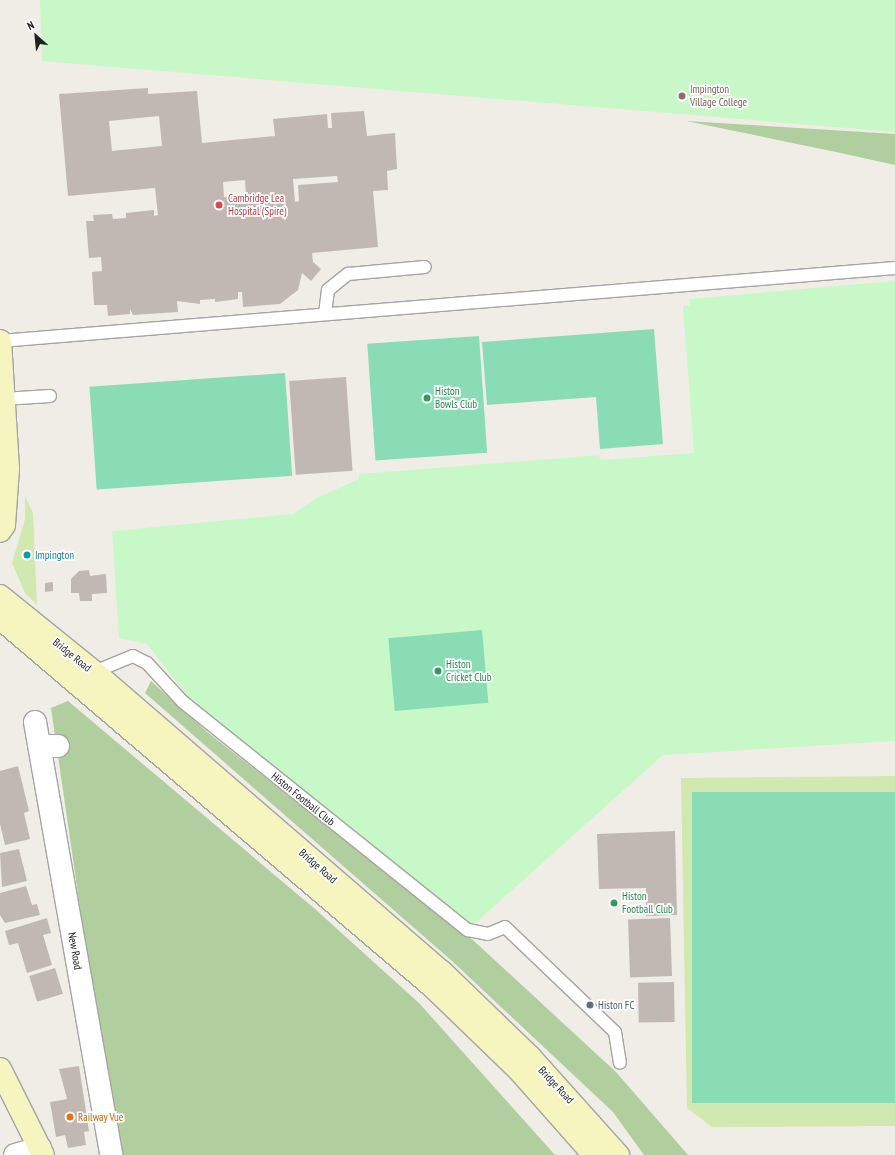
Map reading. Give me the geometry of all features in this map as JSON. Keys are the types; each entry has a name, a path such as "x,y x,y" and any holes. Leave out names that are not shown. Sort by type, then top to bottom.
{"main road":[{"path":"0,341 8,469 4,526 0,531"},
{"name":"Bridge Road","path":"0,596 94,672 442,972 530,1057 618,1155"},
{"name":"Bridge Road","path":"1,618 432,986 518,1069 594,1155"},
{"path":"0,1069 41,1152"}],"street":[{"name":"New Road","path":"35,722 49,746 111,1155"},
{"path":"15,1155 41,1152"}],"lane":[{"path":"325,314 328,290 348,274 426,267"},
{"path":"0,341 895,268"},
{"path":"3,398 50,396"},
{"name":"Histon Football Club","path":"94,672 133,656 147,663 183,702 468,930 488,934 505,927 615,1032 620,1063"}],"green space":[{"name":"Impington Village College","path":"40,0 895,0 895,132 42,61"},
{"path":"686,121 895,134 895,165 836,152"},
{"path":"895,281 895,741 663,755 472,926 194,704 147,644 119,638 112,531 293,514 317,498 359,479 359,474 599,455 600,460 694,453 683,306 690,305 689,299"},
{"path":"654,329 663,444 600,449 596,397 487,405 482,342"},
{"name":"Histon Bowls Club","path":"479,336 487,453 375,461 367,344"},
{"path":"285,373 292,476 97,489 89,387"},
{"path":"25,496 33,513 37,605 25,593 12,563 25,519"},
{"name":"Histon Cricket Club","path":"482,630 488,703 395,711 388,638"},
{"path":"151,681 207,732 474,941 616,1072 688,1155 644,1155 613,1112 452,961 145,693"},
{"path":"68,701 315,909 419,1003 555,1155 116,1155 51,708"},
{"path":"895,776 895,1126 712,1127 687,1108 681,778"},
{"path":"692,792 895,792 895,1103 692,1103"}],"building":[{"name":"Cambridge Lea Hospital (Spire)","path":"148,88 148,94 197,91 202,143 275,136 273,119 327,114 328,128 332,128 331,113 364,111 367,136 395,133 397,169 387,171 388,190 373,191 378,247 312,253 313,262 321,269 311,281 302,273 298,290 280,304 243,307 242,292 238,292 238,299 215,302 215,299 200,300 200,304 177,301 178,312 133,315 130,309 130,314 108,316 107,305 94,305 92,272 102,271 101,257 89,258 86,221 94,221 93,215 112,214 113,219 126,218 126,213 154,210 154,216 158,215 155,188 68,196 59,94","holes":["159,116 162,146 112,151 109,121","337,176 338,182 298,185 299,201 295,202 293,179","245,180 246,195 224,197 223,182"]},
{"path":"346,377 353,471 296,475 289,381"},
{"path":"89,570 90,576 106,574 107,593 92,594 92,601 80,601 79,593 71,593 71,579 79,571"},
{"path":"53,582 53,591 45,592 45,583"},
{"path":"18,766 29,811 24,813 30,839 5,845 0,824 0,771"},
{"path":"675,831 677,915 646,916 646,888 599,889 597,834"},
{"path":"19,849 27,881 2,887 0,853"},
{"path":"26,886 32,905 37,904 40,915 5,923 0,915 0,893"},
{"path":"47,918 51,933 43,935 52,965 27,973 18,943 9,945 5,931"},
{"path":"670,918 672,976 630,977 628,919"},
{"path":"55,968 63,994 37,1002 29,976"},
{"path":"674,982 675,1022 639,1023 638,983"},
{"name":"Railway Vue","path":"79,1066 89,1131 84,1132 86,1145 68,1148 65,1135 56,1137 50,1102 67,1099 59,1069"}],"place":[{"name":"Impington Village College","path":"682,96"},
{"name":"Cambridge Lea Hospital (Spire)","path":"219,205"},
{"name":"Histon Bowls Club","path":"427,398"},
{"name":"Impington","path":"27,555"},
{"name":"Histon Cricket Club","path":"438,671"},
{"name":"Histon Football Club","path":"614,903"},
{"name":"Histon FC","path":"590,1005"},
{"name":"Railway Vue","path":"70,1117"}]}
